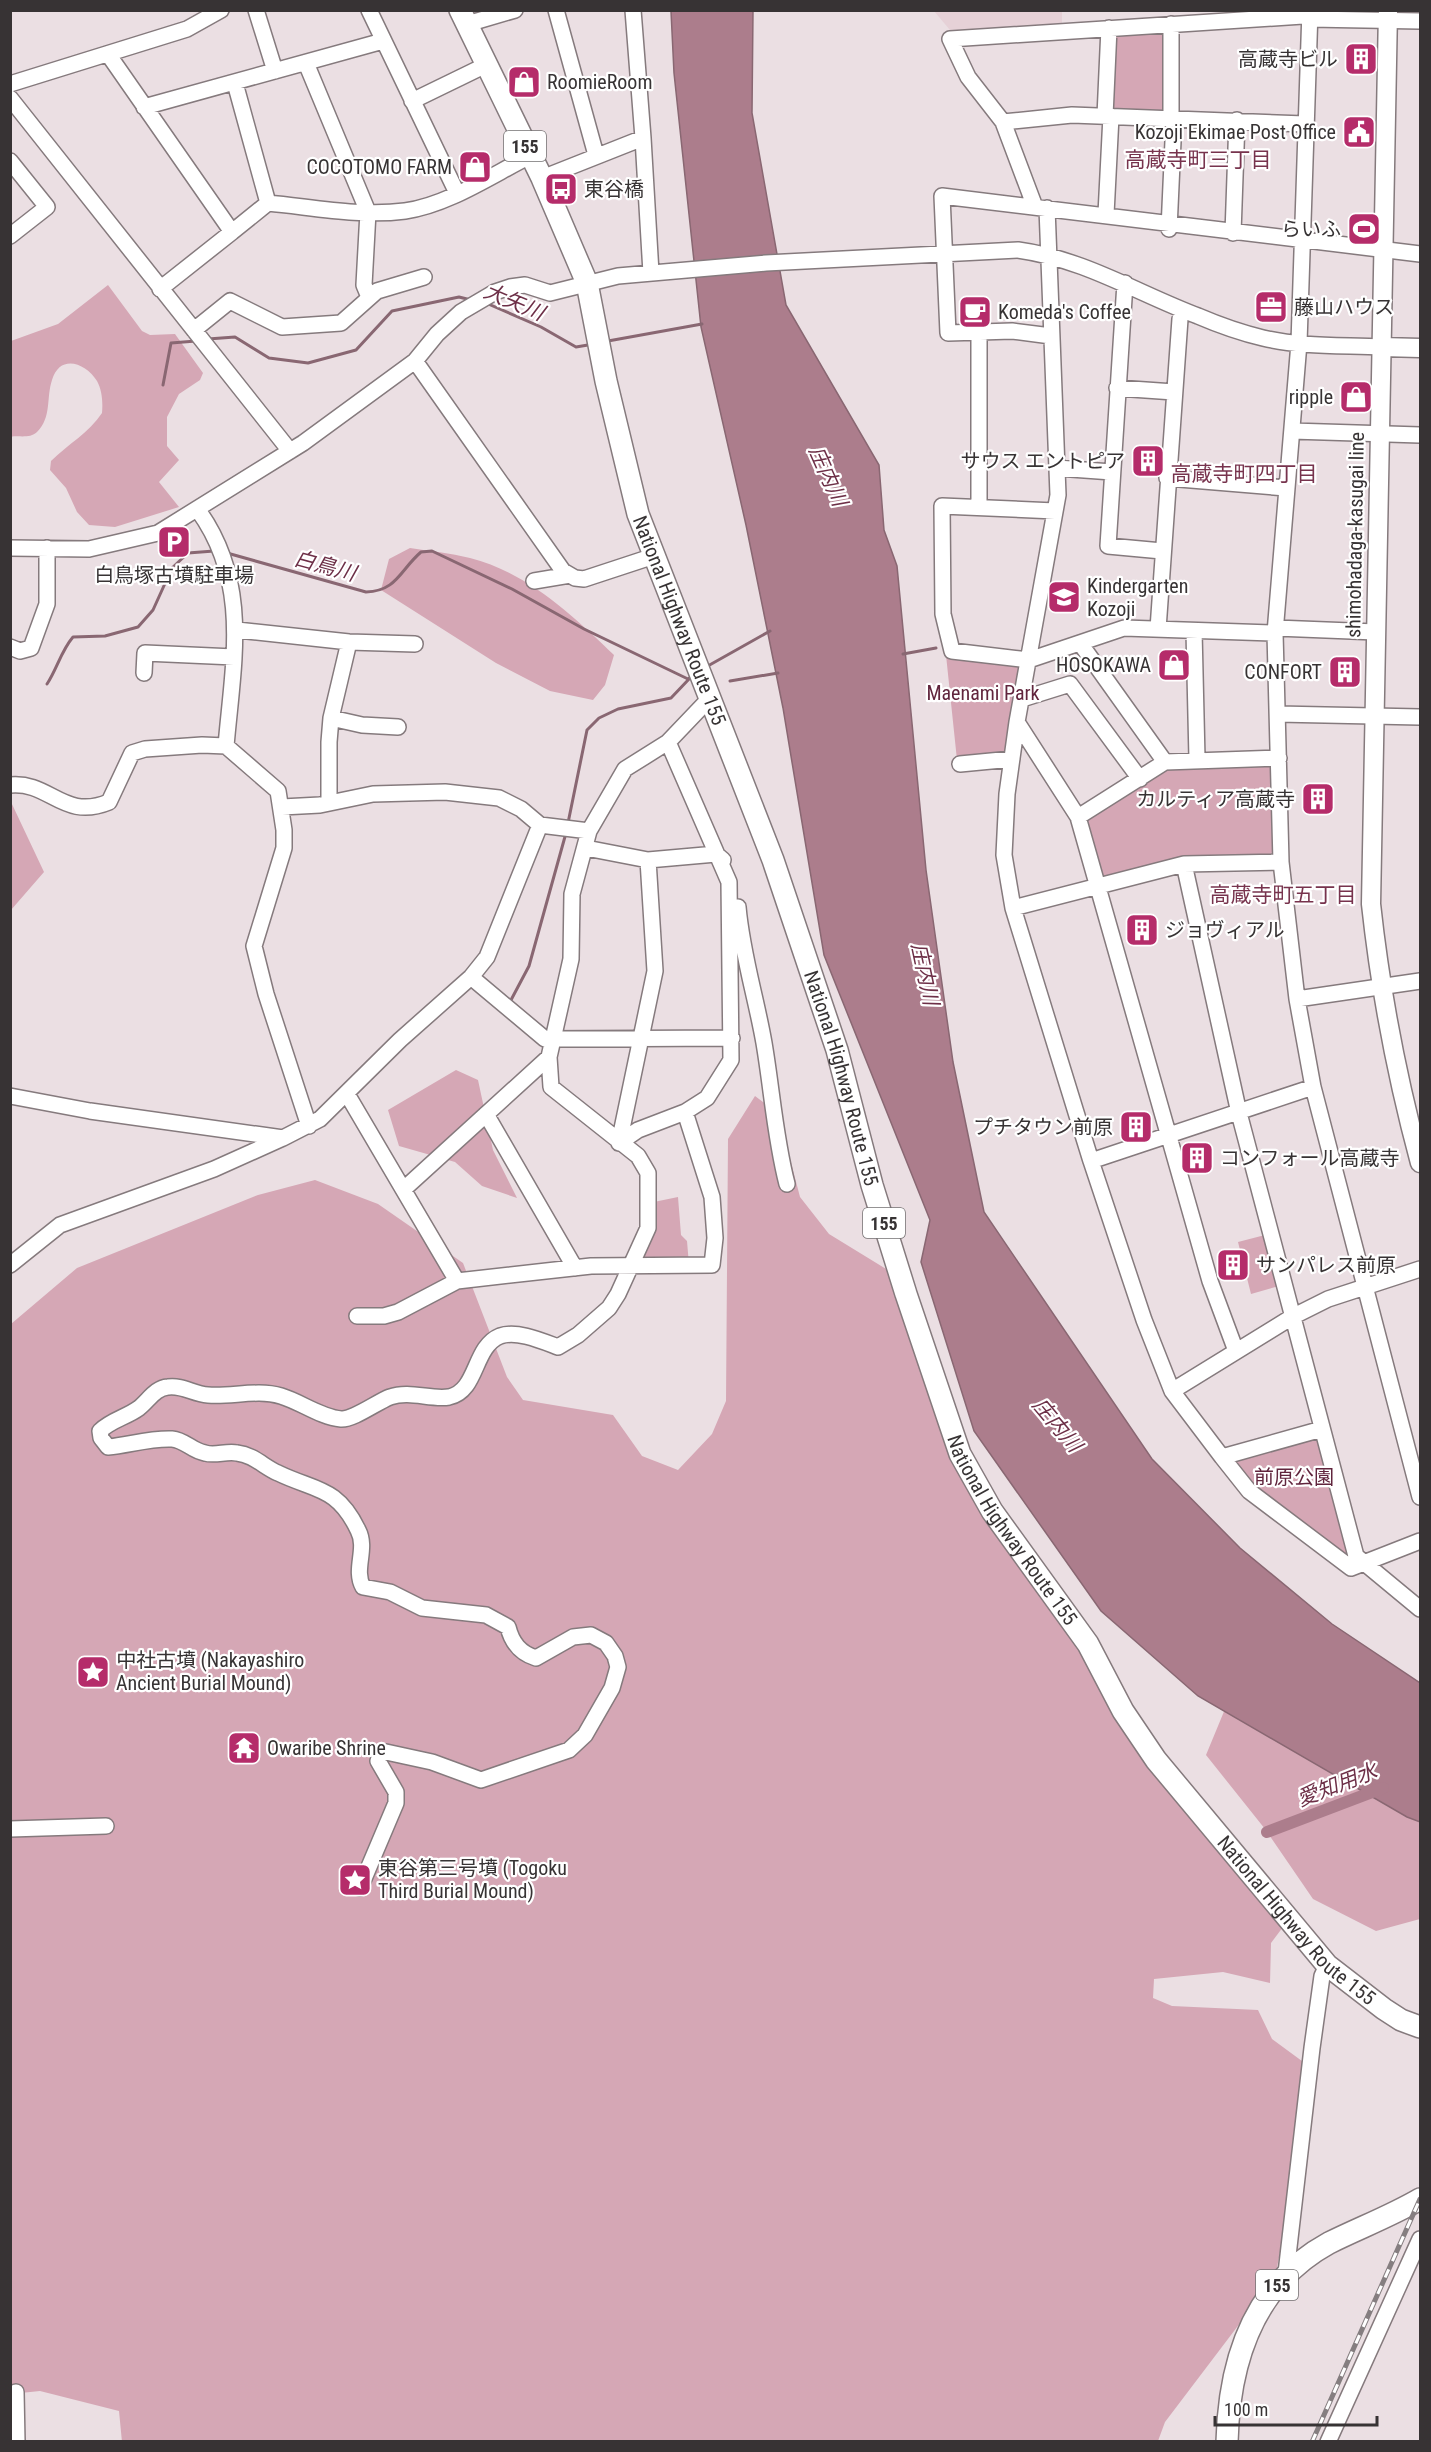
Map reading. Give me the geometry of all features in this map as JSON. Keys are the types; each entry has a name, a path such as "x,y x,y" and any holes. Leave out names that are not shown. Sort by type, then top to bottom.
{"highway":[{"name":"National Highway Route 155","path":"464,17 542,178 587,283 628,476 654,556 772,860 837,1050 892,1251 960,1454 992,1511 1088,1644 1123,1711 1147,1747 1326,1965 1384,2009 1401,2020 1420,2027"},
{"name":"155","path":"1227,2442 1230,2392 1242,2348 1252,2322 1286,2273 1329,2244 1420,2199"}],"main road":[{"name":"shimohadaga-kasugai line","path":"1388,16 1371,904 1380,987 1398,1082 1420,1163"},
{"path":"1382,347 1420,348"}],"street":[{"path":"10,84 187,28 221,10"},
{"path":"256,10 275,72"},
{"path":"369,10 457,193"},
{"path":"464,17 514,10"},
{"path":"556,10 596,155"},
{"path":"633,10 651,273"},
{"path":"1310,15 1299,343 1276,631 1281,862 1297,999 1313,1087 1420,1497"},
{"path":"1420,21 1388,16 1310,15 950,39 968,77 1003,122 1041,207 1048,254 1058,495 1017,722 1007,794 1004,855 1013,908 1091,1161 1144,1320 1172,1392 1249,1491 1351,1568 1420,1541"},
{"path":"1169,226 1173,119 1171,24"},
{"path":"1106,214 1109,28"},
{"path":"144,108 383,41"},
{"path":"108,54 232,231"},
{"path":"306,63 368,212 364,285 369,297"},
{"path":"412,101 486,65"},
{"path":"235,83 268,203"},
{"path":"10,98 290,452"},
{"path":"1003,122 1034,116 1108,116 1305,124"},
{"path":"1233,232 1237,120"},
{"path":"542,178 643,138"},
{"path":"160,289 268,203 368,212 421,208 457,193 530,156"},
{"path":"10,161 47,207 10,236"},
{"path":"1051,336 1012,331 948,333 947,253 942,196 1106,214 1169,226 1420,254"},
{"path":"10,548 89,549 158,533 290,452 415,361 437,334 461,312 495,292 525,285 550,293 618,276 766,262 1018,250 1048,254 1125,283 1198,316 1263,338 1299,343 1382,347"},
{"path":"193,328 230,301 290,329 341,323 377,291 424,277"},
{"path":"1125,283 1108,546 1162,550"},
{"path":"1158,629 1180,319"},
{"path":"979,333 980,507"},
{"path":"415,361 563,571 584,579 654,556"},
{"path":"1117,388 1174,392"},
{"path":"1292,431 1420,435"},
{"path":"1057,468 1112,472"},
{"path":"1167,478 1286,488"},
{"path":"1055,512 942,506 943,614 952,651 1029,660 1124,628 1194,631 1376,632"},
{"path":"198,510 219,543 237,630 226,746"},
{"path":"10,647 20,651 31,648 47,604 47,548"},
{"path":"534,581 570,575"},
{"path":"237,630 349,642 415,644"},
{"path":"1194,631 1197,759"},
{"path":"329,803 329,742 349,642"},
{"path":"1080,643 1165,762"},
{"path":"144,673 145,653 234,657"},
{"path":"1022,699 1070,684 1140,779"},
{"path":"360,1888 396,1803 396,1792 378,1761 380,1755 386,1752 432,1762 481,1780 559,1756 585,1735 603,1704 616,1679 618,1667 615,1656 606,1643 591,1635 573,1637 536,1658 526,1655 518,1648 511,1638 508,1627 486,1615 422,1608 390,1592 363,1587 358,1577 363,1551 359,1532 343,1507 319,1487 277,1473 249,1456 236,1452 208,1454 174,1439 108,1447 100,1438 100,1431 106,1424 140,1407 155,1392 166,1387 183,1387 207,1395 251,1393 280,1396 341,1419 349,1419 393,1396 413,1394 446,1397 458,1394 467,1384 486,1347 501,1336 516,1335 558,1347 568,1343 609,1308 632,1265 648,1228 648,1173 638,1156 551,1087 549,1057 551,1040 571,959 572,894 586,848 584,831 625,769 668,742 710,698"},
{"path":"1278,714 1420,717"},
{"path":"332,718 362,725 398,727"},
{"path":"1017,722 1078,817 1210,1281 1236,1351"},
{"path":"619,1143 638,1130 685,1112 707,1098 731,1060 729,882 668,742"},
{"path":"10,785 21,784 74,807 88,809 109,802 132,753 145,749 202,745 226,746 278,791 282,807 284,848 254,946 266,994 309,1126"},
{"path":"1078,817 1165,762 1197,759 1279,758"},
{"path":"960,764 1012,759"},
{"path":"282,807 329,803 391,793 445,792 485,795 511,803 540,825 584,831"},
{"path":"10,1265 60,1225 214,1169 309,1126 347,1094 400,1040 471,977 487,957 540,825"},
{"path":"586,848 648,860 717,854 726,863 735,881 741,946 758,1013 778,1149 787,1184"},
{"path":"619,1143 655,971 648,860"},
{"path":"1013,908 1184,864 1281,862"},
{"path":"1184,864 1239,1113 1356,1556 1420,1609"},
{"path":"471,977 545,1039 641,1036 732,1038"},
{"path":"1297,999 1420,981"},
{"path":"404,1189 549,1057"},
{"path":"1091,1161 1313,1087"},
{"path":"347,1094 458,1281"},
{"path":"10,1096 90,1111 284,1138"},
{"path":"357,1316 384,1316 398,1312 458,1281 575,1268 712,1265 715,1238 712,1197 685,1112"},
{"path":"486,1114 575,1268"},
{"path":"1172,1392 1292,1317 1328,1299 1420,1269"},
{"path":"1222,1457 1322,1429"},
{"path":"10,1829 106,1826"},
{"path":"1286,2273 1314,2037 1322,1976 1326,1965"},
{"path":"1328,2442 1420,2240"},
{"path":"16,2392 17,2442"}],"shaded area":[{"path":"934,11 1062,11 1062,26 955,36"}],"green space":[{"path":"1169,29 1169,114 1111,114 1111,35"},
{"path":"108,285 142,331 150,335 175,334 203,373 200,380 179,394 167,417 167,446 179,460 159,482 179,507 115,527 89,525 77,512 66,488 50,470 51,461 85,432 102,413 100,388 86,369 73,364 61,366 52,380 47,414 42,426 31,435 10,437 11,341 58,324"},
{"path":"410,548 462,556 491,565 511,574 548,597 614,655 605,685 593,700 550,691 496,663 381,590 389,559"},
{"name":"Maenami Park","path":"946,655 1018,664 1021,669 1005,753 957,760"},
{"path":"1268,764 1272,767 1273,851 1270,855 1183,857 1104,878 1100,875 1086,818 1165,766"},
{"path":"10,802 44,872 11,910"},
{"path":"456,1070 478,1080 493,1150 517,1198 482,1186 455,1162 399,1146 388,1110"},
{"path":"755,1096 778,1113 800,1197 829,1234 891,1272 926,1362 944,1442 961,1478 984,1515 1068,1627 1130,1737 1161,1783 1283,1927 1271,1943 1270,1983 1223,1972 1154,1979 1153,1998 1172,2006 1258,2010 1272,2039 1306,2064 1297,2168 1275,2277 1165,2422 1158,2441 122,2442 119,2411 40,2391 11,2394 11,1324 77,1268 258,1195 315,1180 378,1204 463,1263 507,1377 523,1400 613,1415 642,1456 678,1470 712,1434 726,1401 728,1139"},
{"path":"678,1197 681,1235 687,1241 689,1265 632,1265 649,1203"},
{"path":"1265,1235 1279,1286 1251,1294 1238,1242"},
{"name":"前原公園","path":"1315,1435 1320,1439 1351,1557 1347,1560 1253,1488 1232,1463 1234,1458"},
{"path":"1230,1697 1420,1751 1420,1919 1376,1931 1313,1899 1265,1829 1206,1755"}],"water":[{"name":"庄内川","path":"671,11 753,11 752,113 786,305 879,465 884,530 897,566 926,870 953,1062 984,1212 1152,1459 1240,1548 1332,1624 1420,1683 1420,1822 1407,1817 1198,1696 1101,1611 974,1431 921,1262 930,1220 824,955 783,708 746,525 701,327 674,73"}],"waterway":[{"name":"大矢川","path":"208,339 235,337 269,358 308,363 356,350 392,311 459,297 471,300"},
{"name":"大矢川","path":"486,303 541,327 576,347 588,345"},
{"name":"大矢川","path":"608,341 702,324"},
{"name":"大矢川","path":"163,385 171,343 196,341"},
{"name":"白鳥川","path":"47,684 73,637 105,636 138,627 153,610 172,568 188,553 214,551"},
{"name":"白鳥川","path":"227,553 366,592 385,588 421,552 432,551 512,589 584,629 688,679 691,677"},
{"name":"白鳥川","path":"706,667 770,631"},
{"path":"903,654 936,648"},
{"path":"730,681 778,673"},
{"path":"568,823 587,730 599,718 618,709 671,698 690,678"},
{"path":"511,1000 529,966 566,833"},
{"name":"愛知用水","path":"1267,1832 1383,1788"}],"railway":[{"path":"1312,2442 1420,2199"}],"place":[{"name":"高蔵寺ビル","path":"1361,59"},
{"name":"RoomieRoom","path":"524,82"},
{"name":"Kozoji Ekimae Post Office","path":"1359,132"},
{"name":"COCOTOMO FARM","path":"475,167"},
{"name":"東谷橋","path":"561,189"},
{"name":"らいふ","path":"1364,229"},
{"name":"藤山ハウス","path":"1271,307"},
{"name":"Komeda's Coffee","path":"975,312"},
{"name":"ripple","path":"1356,397"},
{"name":"サウス エントピア","path":"1148,461"},
{"name":"白鳥塚古墳駐車場","path":"174,542"},
{"name":"Kindergarten Kozoji","path":"1064,597"},
{"name":"HOSOKAWA","path":"1174,665"},
{"name":"CONFORT","path":"1345,672"},
{"name":"カルティア高蔵寺","path":"1318,799"},
{"name":"ジョヴィアル","path":"1142,930"},
{"name":"プチタウン前原","path":"1136,1127"},
{"name":"コンフォール高蔵寺","path":"1197,1158"},
{"name":"サンパレス前原","path":"1233,1265"},
{"name":"中社古墳 (Nakayashiro Ancient Burial Mound)","path":"93,1672"},
{"name":"Owaribe Shrine","path":"244,1748"},
{"name":"東谷第三号墳 (Togoku Third Burial Mound)","path":"355,1880"}],"district":[{"name":"高蔵寺町三丁目","path":"1198,160"},
{"name":"高蔵寺町四丁目","path":"1244,474"},
{"name":"高蔵寺町五丁目","path":"1283,895"}]}
